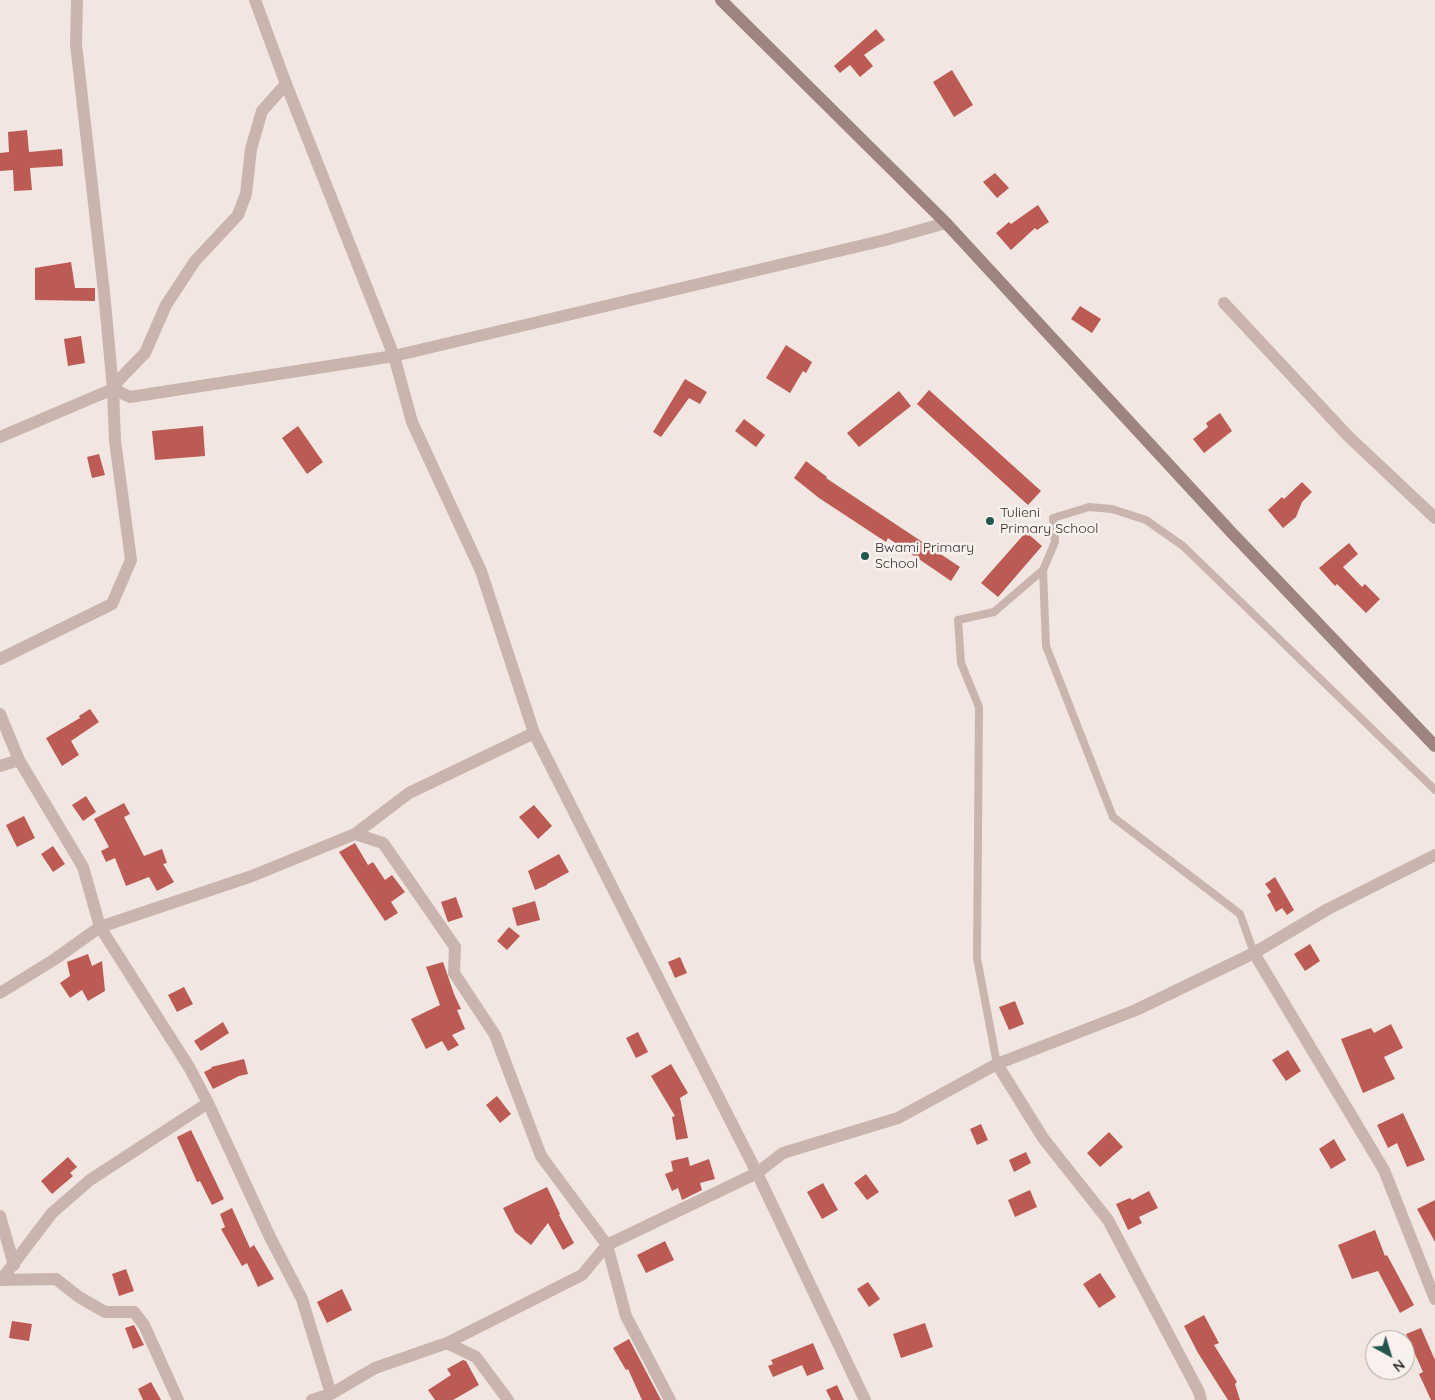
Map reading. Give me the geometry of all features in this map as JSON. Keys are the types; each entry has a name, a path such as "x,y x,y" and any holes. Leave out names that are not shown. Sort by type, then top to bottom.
{"main road":[{"path":"721,0 946,223 1231,532 1435,746"}],"street":[{"path":"0,659 112,604 131,560 115,441 113,389 76,44 77,0"},
{"path":"255,0 286,84 394,356 412,422 481,571 534,733 756,1174 865,1400"},
{"path":"0,438 113,389 115,384 145,353 166,305 195,261 238,215 246,194 251,149 262,111 286,84"},
{"path":"113,389 130,397 394,356 885,240 946,223"},
{"path":"1224,303 1348,436 1435,518"},
{"path":"0,714 19,760 83,867 100,927 189,1067 208,1103 270,1237 302,1299 332,1394"},
{"path":"0,993 55,959 100,927 252,876 355,834 409,793 534,733"},
{"path":"0,766 19,760"},
{"path":"355,834 383,843 455,947 454,973 494,1035 541,1156 607,1245 626,1316 670,1400"},
{"path":"312,1400 332,1394 375,1368 447,1343 582,1275 607,1245 756,1174 783,1153 898,1118 997,1064 1136,1010 1254,952 1328,909 1435,855"},
{"path":"1254,952 1384,1170 1435,1299"},
{"path":"997,1064 1043,1138 1108,1220 1199,1392 1201,1400"},
{"path":"178,1400 144,1325 134,1312 105,1312 79,1297 56,1279 1,1280 52,1213 90,1180 208,1103"},
{"path":"0,1216 14,1265"},
{"path":"447,1343 476,1357 508,1400"}],"lane":[{"path":"1254,952 1240,914 1113,817 1046,646 1043,570 1055,542 1052,518 1089,508 1112,509 1146,520 1183,546 1435,790"},
{"path":"997,1064 978,958 979,707 961,664 958,620 994,612 1043,570"}],"building":[{"path":"876,29 885,40 864,55 873,66 860,77 850,65 840,73 834,66"},
{"path":"952,70 973,105 954,117 933,82"},
{"path":"27,130 29,152 62,149 63,166 30,168 32,190 14,191 13,170 0,171 0,153 9,152 8,132"},
{"path":"995,173 1009,188 997,198 983,182"},
{"path":"1038,205 1049,222 1037,230 1035,228 1011,250 996,233 1009,222 1011,224"},
{"path":"71,262 75,288 95,288 95,301 35,300 35,268"},
{"path":"1080,306 1101,319 1092,333 1071,319"},
{"path":"81,336 85,363 68,366 64,339"},
{"path":"786,345 812,362 806,373 803,371 790,393 766,378"},
{"path":"685,379 707,392 700,404 689,398 661,437 653,432"},
{"path":"929,390 1041,491 1028,505 917,404"},
{"path":"899,391 911,406 859,447 847,433"},
{"path":"1220,413 1232,431 1204,453 1193,439 1208,427 1206,423"},
{"path":"744,419 765,435 756,447 735,431"},
{"path":"203,426 205,456 155,460 152,431"},
{"path":"298,426 323,462 307,474 282,438"},
{"path":"99,454 105,475 92,478 87,457"},
{"path":"806,461 826,478 960,567 951,581 888,538 886,542 819,498 794,478"},
{"path":"1302,482 1312,492 1302,502 1296,517 1283,528 1268,510 1282,497 1284,499"},
{"path":"1026,532 1042,546 998,597 981,583"},
{"path":"1349,543 1358,554 1343,567 1362,587 1365,584 1380,599 1366,613 1337,584 1335,586 1319,568"},
{"path":"90,709 99,722 71,741 79,755 62,766 46,738 80,718 79,716"},
{"path":"86,796 96,812 83,821 72,805"},
{"path":"124,803 130,814 124,817 144,856 162,849 167,863 163,864 174,882 157,891 149,877 126,886 115,858 106,862 101,851 109,847 94,819"},
{"path":"534,805 552,826 538,839 519,817"},
{"path":"24,816 35,838 17,847 6,825"},
{"path":"355,843 368,865 373,862 385,880 392,875 405,892 391,902 398,913 385,921 339,852"},
{"path":"53,846 65,864 53,872 41,854"},
{"path":"559,854 569,872 535,890 528,871"},
{"path":"1275,877 1294,910 1287,915 1282,908 1276,912 1267,895 1271,892 1265,884"},
{"path":"456,897 463,917 448,922 441,902"},
{"path":"535,901 540,920 517,926 512,908"},
{"path":"509,927 520,936 507,950 497,941"},
{"path":"1310,944 1320,961 1305,971 1294,954"},
{"path":"88,954 92,966 102,961 105,991 88,1001 82,990 70,998 60,983 70,976 67,962"},
{"path":"680,957 687,973 675,978 668,962"},
{"path":"443,962 461,1009 457,1010 465,1029 452,1035 459,1045 448,1051 442,1041 426,1049 411,1019 440,1005 426,967"},
{"path":"184,987 193,1004 177,1012 168,995"},
{"path":"1015,1001 1024,1024 1009,1030 999,1007"},
{"path":"223,1022 229,1033 201,1051 194,1041"},
{"path":"1391,1024 1403,1048 1384,1057 1395,1079 1363,1093 1341,1039 1371,1028 1374,1033"},
{"path":"638,1032 648,1052 636,1058 626,1038"},
{"path":"1288,1050 1301,1071 1286,1081 1272,1060"},
{"path":"244,1059 248,1074 239,1076 213,1089 204,1072 211,1067"},
{"path":"671,1064 688,1093 680,1098 688,1138 676,1140 672,1117 675,1116 651,1076"},
{"path":"497,1096 511,1114 500,1123 486,1105"},
{"path":"1403,1113 1425,1160 1407,1167 1397,1143 1388,1148 1377,1125"},
{"path":"981,1124 988,1140 977,1145 970,1129"},
{"path":"191,1130 224,1199 212,1205 200,1181 197,1182 177,1137"},
{"path":"1109,1132 1123,1147 1100,1167 1087,1153"},
{"path":"1334,1139 1346,1160 1331,1169 1319,1149"},
{"path":"1026,1152 1031,1163 1014,1172 1009,1160"},
{"path":"68,1157 77,1167 70,1173 73,1176 52,1194 41,1181"},
{"path":"688,1157 690,1166 709,1159 715,1179 700,1183 702,1190 682,1200 678,1188 672,1191 665,1174 673,1171 671,1161"},
{"path":"866,1174 879,1192 867,1200 854,1183"},
{"path":"823,1183 838,1210 822,1219 807,1192"},
{"path":"547,1187 574,1243 563,1250 548,1223 531,1245 515,1232 503,1208"},
{"path":"1030,1190 1037,1207 1015,1217 1008,1200"},
{"path":"1149,1191 1158,1208 1139,1217 1142,1223 1128,1230 1116,1204 1130,1198 1132,1200"},
{"path":"1435,1200 1435,1242 1417,1209"},
{"path":"232,1208 250,1248 254,1245 274,1279 258,1287 247,1263 242,1266 221,1229 225,1227 220,1214"},
{"path":"1375,1230 1385,1256 1387,1255 1414,1305 1400,1313 1378,1271 1352,1279 1338,1245"},
{"path":"665,1241 674,1260 646,1273 637,1255"},
{"path":"126,1269 134,1291 119,1296 112,1274"},
{"path":"1100,1273 1116,1297 1099,1308 1083,1284"},
{"path":"868,1282 880,1299 869,1307 857,1289"},
{"path":"342,1289 352,1310 327,1323 317,1302"},
{"path":"1204,1315 1219,1343 1214,1345 1237,1382 1235,1384 1240,1400 1228,1400 1198,1353 1184,1326"},
{"path":"12,1321 32,1324 29,1341 9,1338"},
{"path":"925,1323 933,1347 901,1358 893,1334"},
{"path":"134,1325 144,1345 133,1349 125,1328"},
{"path":"1421,1328 1435,1360 1435,1400 1431,1400 1419,1374 1423,1372 1415,1354 1415,1330"},
{"path":"629,1339 661,1400 642,1400 628,1369 626,1370 613,1348"},
{"path":"813,1343 824,1369 807,1376 802,1365 773,1377 768,1366 773,1364 771,1360"},
{"path":"463,1360 466,1361 479,1385 453,1400 435,1400 428,1390 451,1375 447,1369"},
{"path":"151,1382 161,1400 143,1400 138,1389"},
{"path":"837,1385 844,1400 831,1400 826,1390"}],"place":[{"name":"Tulieni Primary School","path":"990,521"},
{"name":"Bwami Primary School","path":"865,556"}]}
